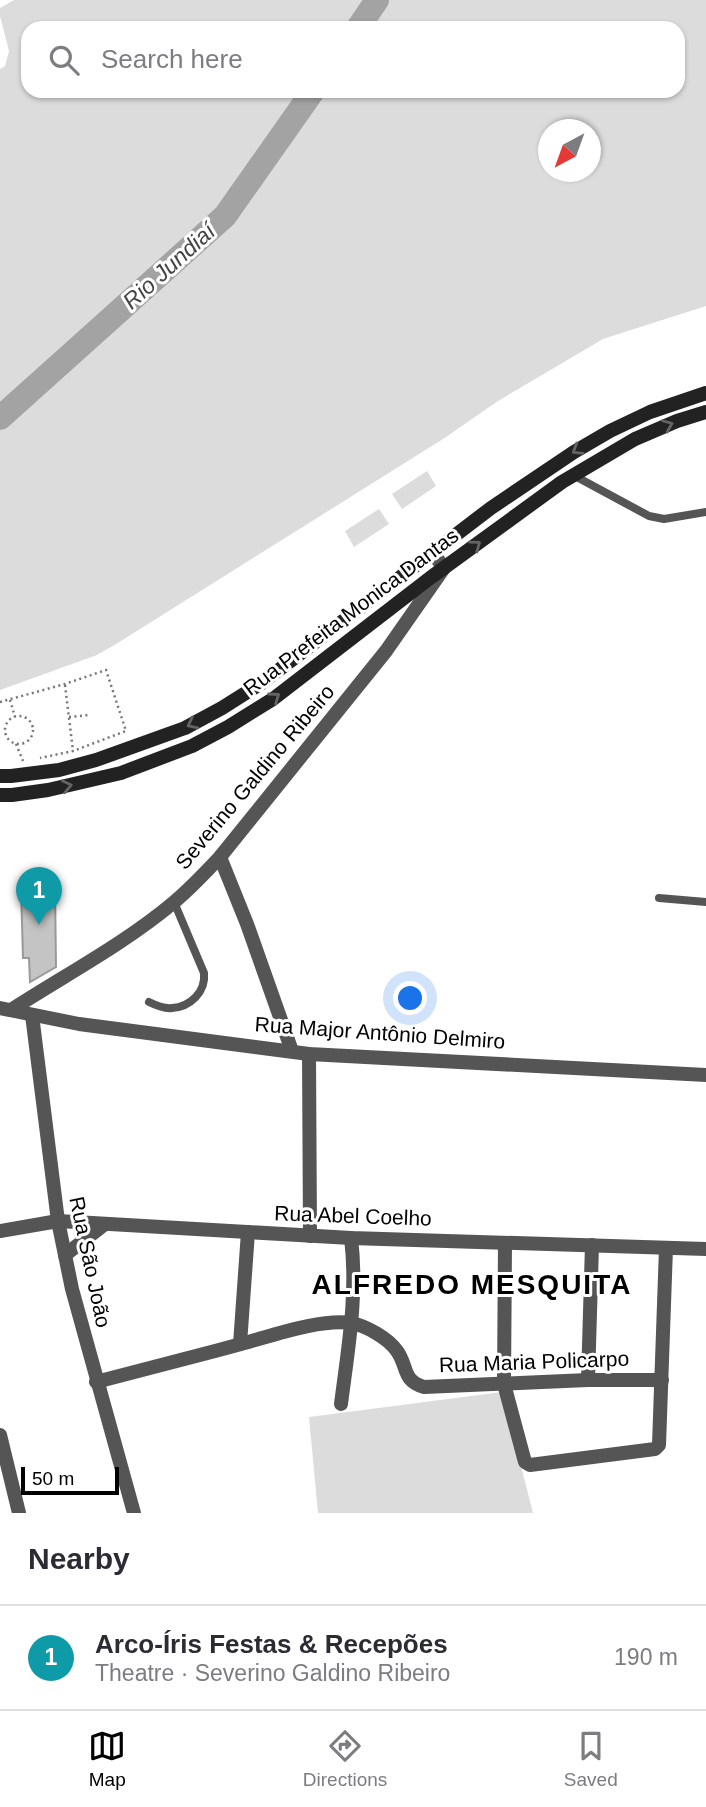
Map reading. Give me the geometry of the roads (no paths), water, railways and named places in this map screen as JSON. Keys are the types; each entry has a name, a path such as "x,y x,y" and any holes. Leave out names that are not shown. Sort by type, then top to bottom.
{"main road":[{"name":"Rua Prefeita Monica Dantas","path":"0,776 72,767 96,760 185,728 222,708 263,681 491,509 574,452 650,412 706,393"},
{"name":"Rua Prefeita Monica Dantas","path":"0,795 48,790 121,773 192,746 228,727 273,699 444,568 573,475 635,439 706,412"}],"street":[{"path":"433,553 444,568"},
{"name":"Severino Galdino Ribeiro","path":"6,1009 122,940 197,882 386,651 444,568"},
{"path":"220,857 292,1051"},
{"name":"Rua Major Antônio Delmiro","path":"6,1009 79,1024 309,1054 706,1075"},
{"name":"Rua São João","path":"32,1015 58,1221 96,1382 134,1513"},
{"path":"309,1054 310,1236"},
{"name":"Rua Abel Coelho","path":"0,1231 58,1221 351,1238 706,1249"},
{"path":"65,1255 105,1224"},
{"path":"240,1344 248,1232"},
{"path":"341,1404 352,1323 351,1238"},
{"path":"505,1243 504,1384 527,1465 655,1448 660,1443 666,1248"},
{"path":"588,1380 593,1245"},
{"path":"96,1382 315,1325 352,1323"},
{"name":"Rua Maria Policarpo","path":"352,1323 391,1345 399,1354 407,1376 416,1385 429,1387 588,1380 662,1380"},
{"path":"0,1435 19,1513"}],"lane":[{"path":"573,475 649,516 657,518 706,513"},
{"path":"659,898 706,902"},
{"path":"149,1002 161,1008 182,1006 198,995 205,981 174,902"}],"waterway":[{"name":"Rio Jundiaí","path":"363,21 377,0"},
{"name":"Rio Jundiaí","path":"0,418 225,216 308,98"}],"place":[{"name":"Arco-Íris Festas & Recepões","path":"39,925"}],"district":[{"name":"ALFREDO MESQUITA","path":"472,1284"}]}
